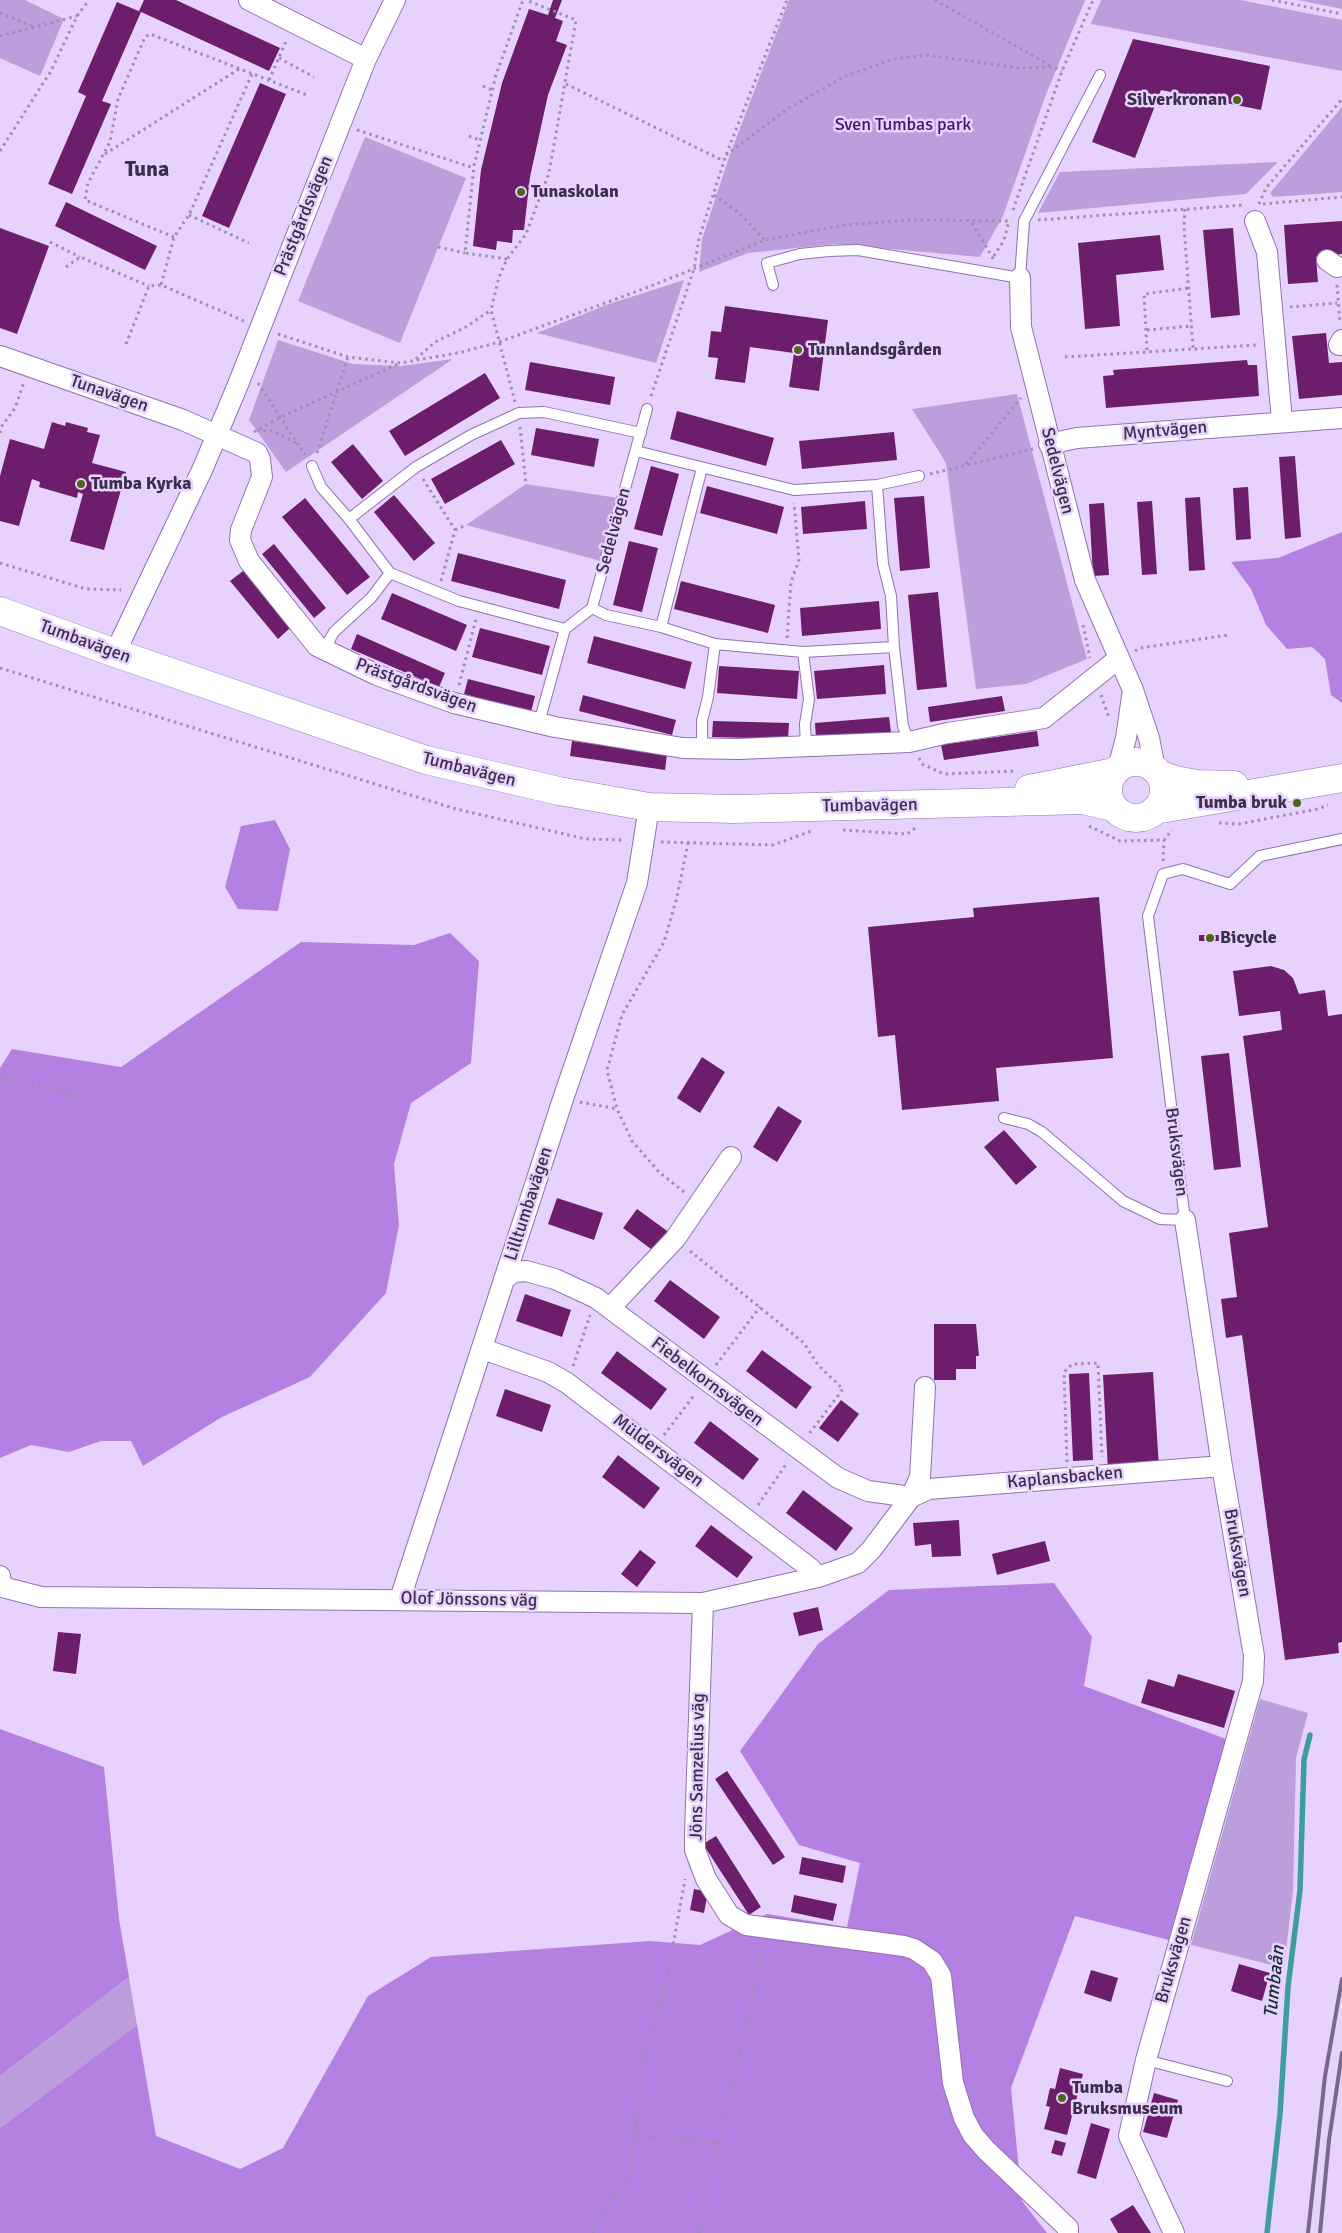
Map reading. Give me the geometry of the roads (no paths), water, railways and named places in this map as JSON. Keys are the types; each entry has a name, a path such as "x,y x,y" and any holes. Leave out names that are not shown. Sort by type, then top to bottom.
{"main road":[{"name":"Tumbavägen","path":"0,611 114,653 426,760 559,791 649,807 735,809 1083,800 1113,807"},
{"path":"1342,767 1239,785 1197,784 1175,780 1157,772 1147,764 1135,761 1116,770 1108,790 1113,807 1131,817 1140,818 1155,810 1342,778"},
{"name":"Tumbavägen","path":"961,804 1116,770"},
{"path":"1155,810 1164,792 1157,772"}],"street":[{"path":"249,0 366,59"},
{"name":"Prästgårdsvägen","path":"114,653 217,435 366,59 396,0"},
{"path":"1255,221 1268,252 1282,421"},
{"name":"Sedelvägen","path":"1020,278 1020,327 1085,580 1133,690 1149,738 1157,772"},
{"name":"Tunavägen","path":"0,356 183,420 217,435"},
{"name":"Myntvägen","path":"1050,444 1077,438 1282,421 1342,418"},
{"name":"Prästgårdsvägen","path":"217,435 256,453 262,469 262,478 241,530 240,540 244,551 317,646 377,675 454,703 539,723"},
{"path":"539,723 683,748 738,749 909,742 948,732 1044,718 1118,659"},
{"path":"1116,770 1126,738 1133,690"},
{"name":"Lilltumbavägen","path":"400,1599 563,1099 637,883 649,807"},
{"path":"604,1302 675,1239 731,1157"},
{"name":"Bruksvägen","path":"1174,2233 1128,2136 1146,2060 1253,1681 1254,1656 1222,1466 1185,1220"},
{"name":"Fiebelkornsvägen","path":"504,1279 514,1272 526,1271 555,1279 604,1302 635,1328 797,1449 851,1485 868,1491 911,1498"},
{"name":"Müldersvägen","path":"483,1349 548,1372 567,1383 748,1520 810,1568 818,1577"},
{"path":"911,1498 920,1477 924,1387"},
{"name":"Kaplansbacken","path":"911,1498 929,1489 1222,1466"},
{"name":"Olof Jönssons väg","path":"0,1576 2,1587 41,1597 703,1603 818,1577 858,1563 871,1550 911,1498"},
{"name":"Jöns Samzelius väg","path":"703,1603 695,1850 699,1864 729,1916 746,1924 904,1946 925,1954 935,1967 942,1985 953,2083 968,2126 986,2150 1068,2228 1068,2233"}],"lane":[{"path":"774,285 766,263 800,254 858,250 1020,278 1024,221 1100,74"},
{"name":"Sedelvägen","path":"592,608 647,409"},
{"path":"349,519 416,467 471,434 519,413 544,412 641,433"},
{"path":"636,451 794,490 877,485 920,476"},
{"path":"312,466 321,488 349,519 390,573 459,601 565,629"},
{"path":"661,627 702,468"},
{"path":"877,485 883,564 891,596 894,647 903,726 909,742"},
{"path":"324,650 334,632 371,598 390,573"},
{"path":"539,723 565,629 592,608 606,615 661,627 715,644 803,652 894,647"},
{"path":"702,748 702,721 708,697 715,644"},
{"path":"803,652 809,699 805,724 806,746"},
{"name":"Bruksvägen","path":"1185,1220 1148,916 1163,874 1184,869 1230,884 1260,856 1342,838"},
{"path":"1004,1118 1028,1124 1042,1132 1123,1201 1160,1219 1185,1220"},
{"path":"1146,2060 1227,2081"}],"waterway":[{"name":"Tumbaån","path":"1267,2233 1280,2114 1288,1987 1300,1890 1304,1760 1310,1735"}],"railway":[{"path":"1308,2233 1325,2076 1342,1979"},
{"path":"1320,2233 1329,2140 1342,2053"}],"place":[{"name":"Silverkronan","path":"1237,100"},
{"name":"Tunaskolan","path":"521,192"},
{"name":"Tunnlandsgården","path":"798,350"},
{"name":"Tumba Kyrka","path":"81,484"},
{"name":"Tumba bruk","path":"1297,803"},
{"name":"Bicycle","path":"1210,938"},
{"name":"Tumba Bruksmuseum","path":"1062,2098"}],"district":[{"name":"Tuna","path":"147,170"}],"park label":[{"name":"Sven Tumbas park","path":"903,125"}]}
